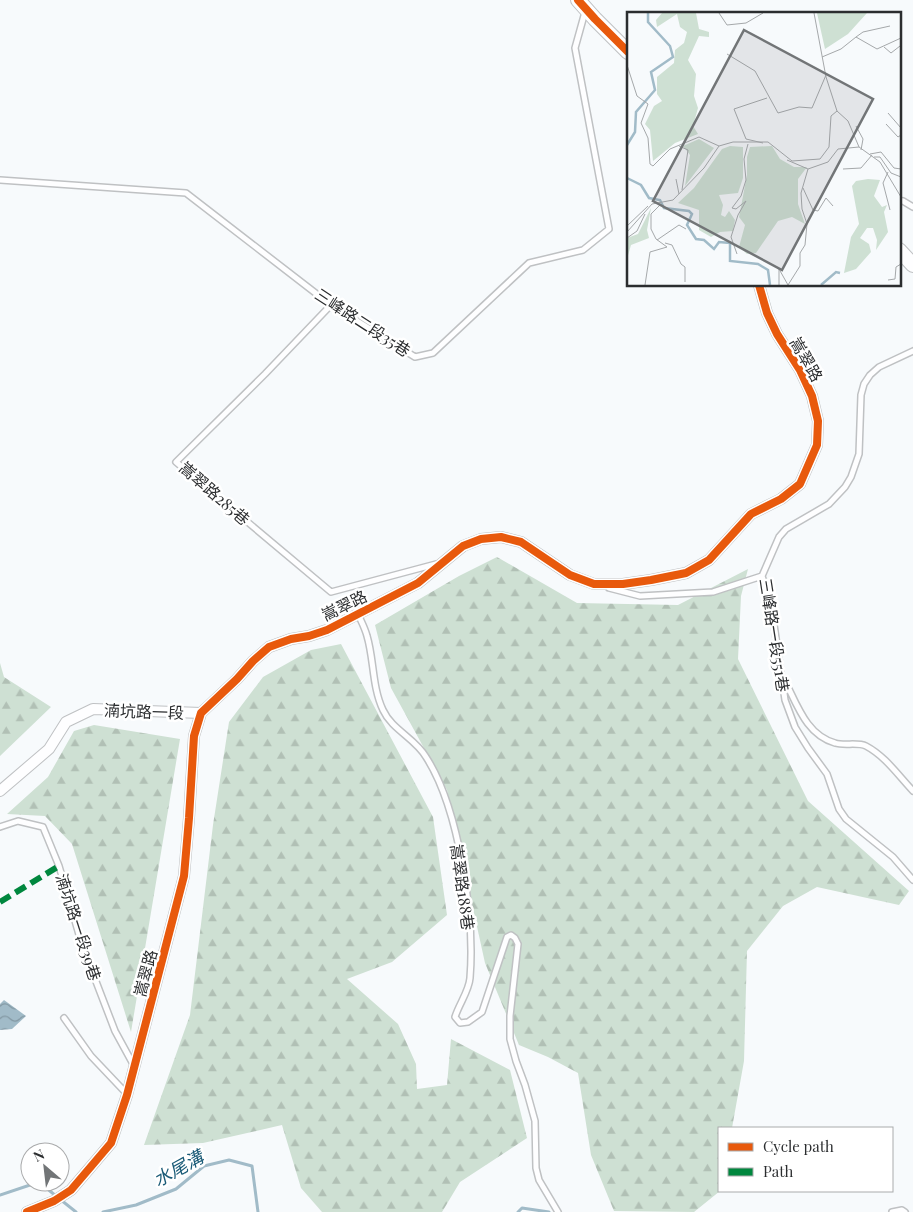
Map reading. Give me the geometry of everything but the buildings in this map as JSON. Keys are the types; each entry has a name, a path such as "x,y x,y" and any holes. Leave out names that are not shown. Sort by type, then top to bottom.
{"street":[{"path":"582,5 627,51"},
{"path":"900,251 913,266"},
{"name":"嵩翠路","path":"27,1212 54,1202 71,1190 111,1143 127,1095 184,876 190,818 194,736 201,713 238,679 252,661 269,647 327,630 418,583 463,546 481,539 501,537 521,542 570,575 594,584 623,584 686,573 709,560 751,514 781,499 800,484 817,445 818,421 812,396 800,370 777,334 767,313 759,286"},
{"name":"湳坑路一段","path":"0,791 49,749 66,722 93,708 201,713"},
{"path":"47,1212 54,1202"}],"lane":[{"name":"三峰路二段35巷","path":"0,180 186,193 332,305 415,357 433,353 528,263 583,250 609,229 575,48 582,5"},
{"path":"903,201 913,207"},
{"name":"嵩翠路285巷","path":"332,305 176,462 331,592 444,562"},
{"name":"三峰路一段551巷","path":"913,351 879,367 870,375 864,384 861,395 860,448 851,477 845,488 829,504 786,529 779,537 762,576 771,604 785,700 795,727 827,774 842,814 854,827 892,857 913,880"},
{"path":"594,584 640,596 649,596 713,592 762,576"},
{"name":"嵩翠路188巷","path":"358,614 367,636 381,707 394,726 426,755 440,783 453,822 462,864 471,926 470,980 455,1017 460,1023 468,1022 482,1012 507,937 511,935 518,944 510,1016 510,1039 516,1061 526,1085 535,1120 536,1168 539,1180 558,1212"},
{"path":"782,675 810,728 818,735 834,743 864,745 893,768 913,791"},
{"name":"湳坑路一段39巷","path":"0,827 18,821 43,827 58,866 82,945 115,1031 134,1067"},
{"path":"64,1018 91,1056 127,1095"},
{"path":"892,1212 902,1210 905,1212"}],"green space":[{"path":"497,557 577,603 678,605 748,569 741,596 738,659 808,801 909,891 899,905 817,887 783,906 747,951 744,1061 732,1127 718,1127 719,1192 694,1212 614,1211 591,1155 578,1073 548,1057 519,1045 485,963 447,790 391,688 375,625 459,576"},
{"path":"341,644 433,817 447,915 392,962 347,979 398,1024 416,1064 417,1089 447,1085 451,1039 510,1070 527,1138 460,1182 442,1212 322,1212 301,1188 282,1125 203,1143 144,1145 190,1015 213,825 229,722 263,677 311,650"},
{"path":"0,663 4,677 51,707 0,756"},
{"path":"94,725 180,739 131,1032 72,844 45,816 7,814 48,777 74,731"}],"water":[{"path":"4,1000 26,1016 12,1029 0,1030 0,1004"}],"waterway":[{"name":"水尾溝","path":"103,1212 136,1205 176,1189 204,1166 229,1160 252,1166 258,1212"},
{"name":"水尾溝","path":"0,1195 39,1182 56,1196"},
{"name":"水尾溝","path":"61,1200 76,1212"},
{"name":"水尾溝","path":"518,1212 522,1208 549,1212"}],"marked path":[{"path":"0,902 59,866"}],"cycle path":[{"path":"578,0 627,51"},
{"path":"27,1212 54,1201 71,1190 111,1143 127,1095 184,876 194,736 201,713 269,647 327,630 418,583 463,546 481,539 501,537 521,542 570,575 594,584 623,584 686,573 709,560 751,514 781,499 800,484 817,445 818,421 812,396 800,370 777,334 767,313 759,286"}]}
